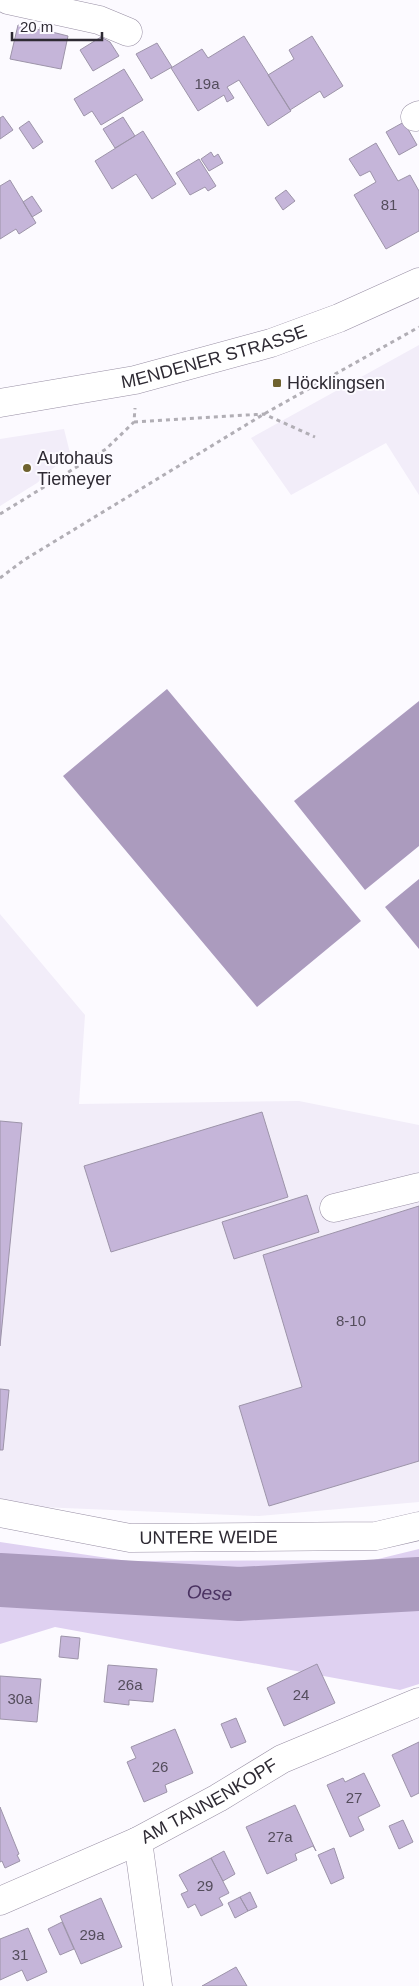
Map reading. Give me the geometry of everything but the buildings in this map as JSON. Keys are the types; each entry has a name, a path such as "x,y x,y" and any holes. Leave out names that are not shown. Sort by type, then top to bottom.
{"street":[{"path":"8,0 99,20 128,32"},
{"name":"MENDENER STRASSE","path":"0,403 135,380 271,343 339,318 419,282"},
{"path":"334,1208 419,1187"},
{"name":"UNTERE WEIDE","path":"0,1513 130,1538 376,1536 419,1526"},
{"name":"AM TANNENKOPF","path":"0,1902 138,1841 218,1798 282,1759 419,1702"},
{"path":"138,1841 158,1986"}],"path":[{"path":"0,578 32,555 264,414 419,327"},
{"path":"134,422 135,380"},
{"path":"0,514 106,449 134,422 264,414 315,438"}],"shaded area":[{"path":"419,345 419,495 386,443 291,495 251,438"},
{"name":"Autohaus Tiemeyer","path":"64,429 70,453 37,483 0,506 0,439"},
{"path":"167,689 361,921 257,1007 63,776"},
{"path":"419,701 419,846 365,890 294,801"},
{"path":"419,879 419,949 385,907"},
{"path":"0,914 85,1015 79,1104 299,1101 419,1125 419,1502 259,1516 40,1507 0,1499"},
{"path":"0,1542 128,1561 374,1560 419,1549 419,1684 400,1690 55,1627 0,1644"}],"waterway":[{"name":"Oese","path":"0,1580 239,1594 419,1584"}],"place":[{"name":"Höcklingsen","path":"277,383"},
{"name":"Autohaus Tiemeyer","path":"27,468"}]}
